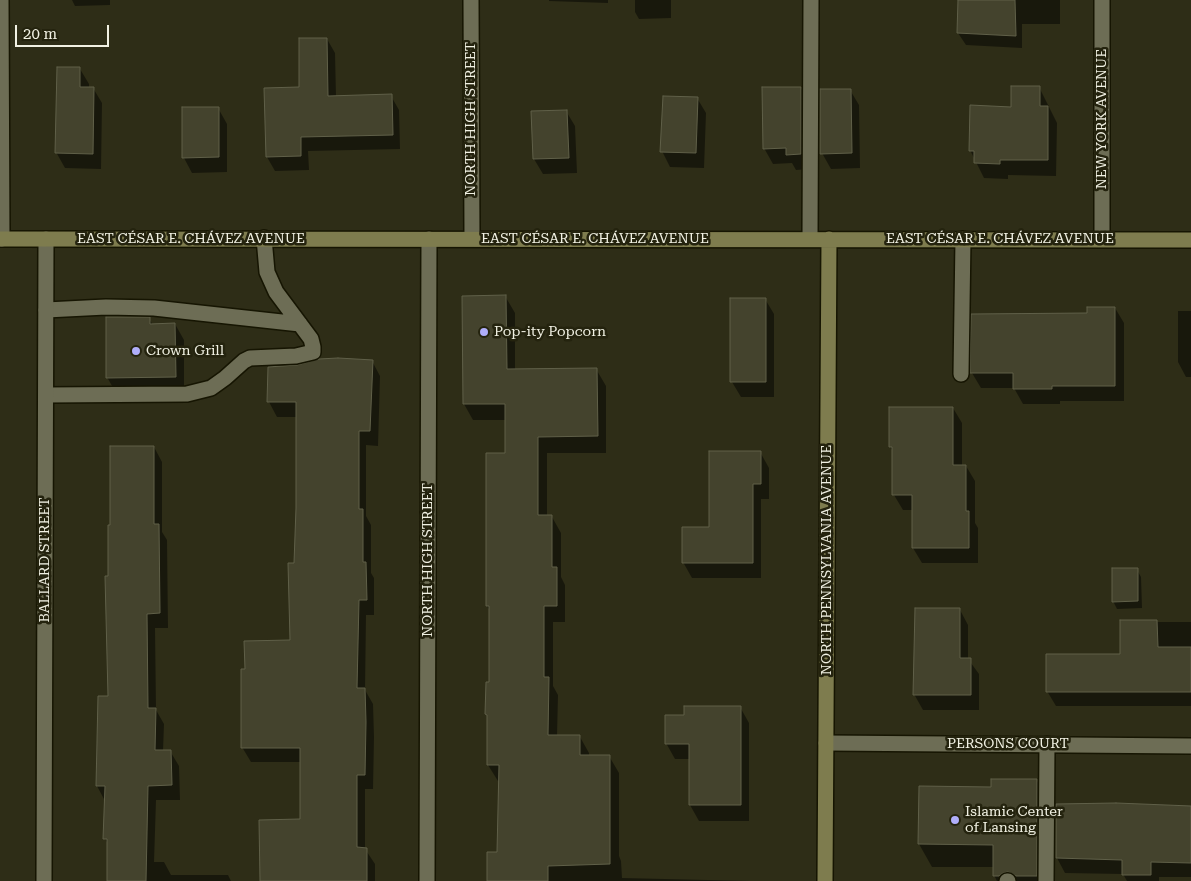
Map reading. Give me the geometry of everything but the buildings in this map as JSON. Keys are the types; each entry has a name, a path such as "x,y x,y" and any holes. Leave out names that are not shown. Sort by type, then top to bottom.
{"street":[{"path":"1,0 1,240"},
{"name":"NORTH HIGH STREET","path":"471,0 472,238"},
{"path":"810,240 811,0"},
{"name":"NEW YORK AVENUE","path":"1102,0 1102,239"},
{"path":"46,395 186,394 211,388 250,358 296,356 312,352 311,339 276,292 267,272 264,238"},
{"name":"EAST CÉSAR E. CHÁVEZ AVENUE","path":"1,240 264,238 429,240 472,238 1191,240"},
{"name":"NORTH PENNSYLVANIA AVENUE","path":"825,881 829,239"},
{"path":"961,374 963,239"},
{"name":"BALLARD STREET","path":"44,881 46,240"},
{"name":"NORTH HIGH STREET","path":"427,881 429,240"},
{"path":"46,310 106,307 154,308 300,324"},
{"name":"PERSONS COURT","path":"826,742 1191,746"},
{"path":"1046,881 1047,744"}],"place":[{"name":"Pop-ity Popcorn","path":"484,332"},
{"name":"Crown Grill","path":"136,351"},
{"name":"Islamic Center of Lansing","path":"955,820"}]}
